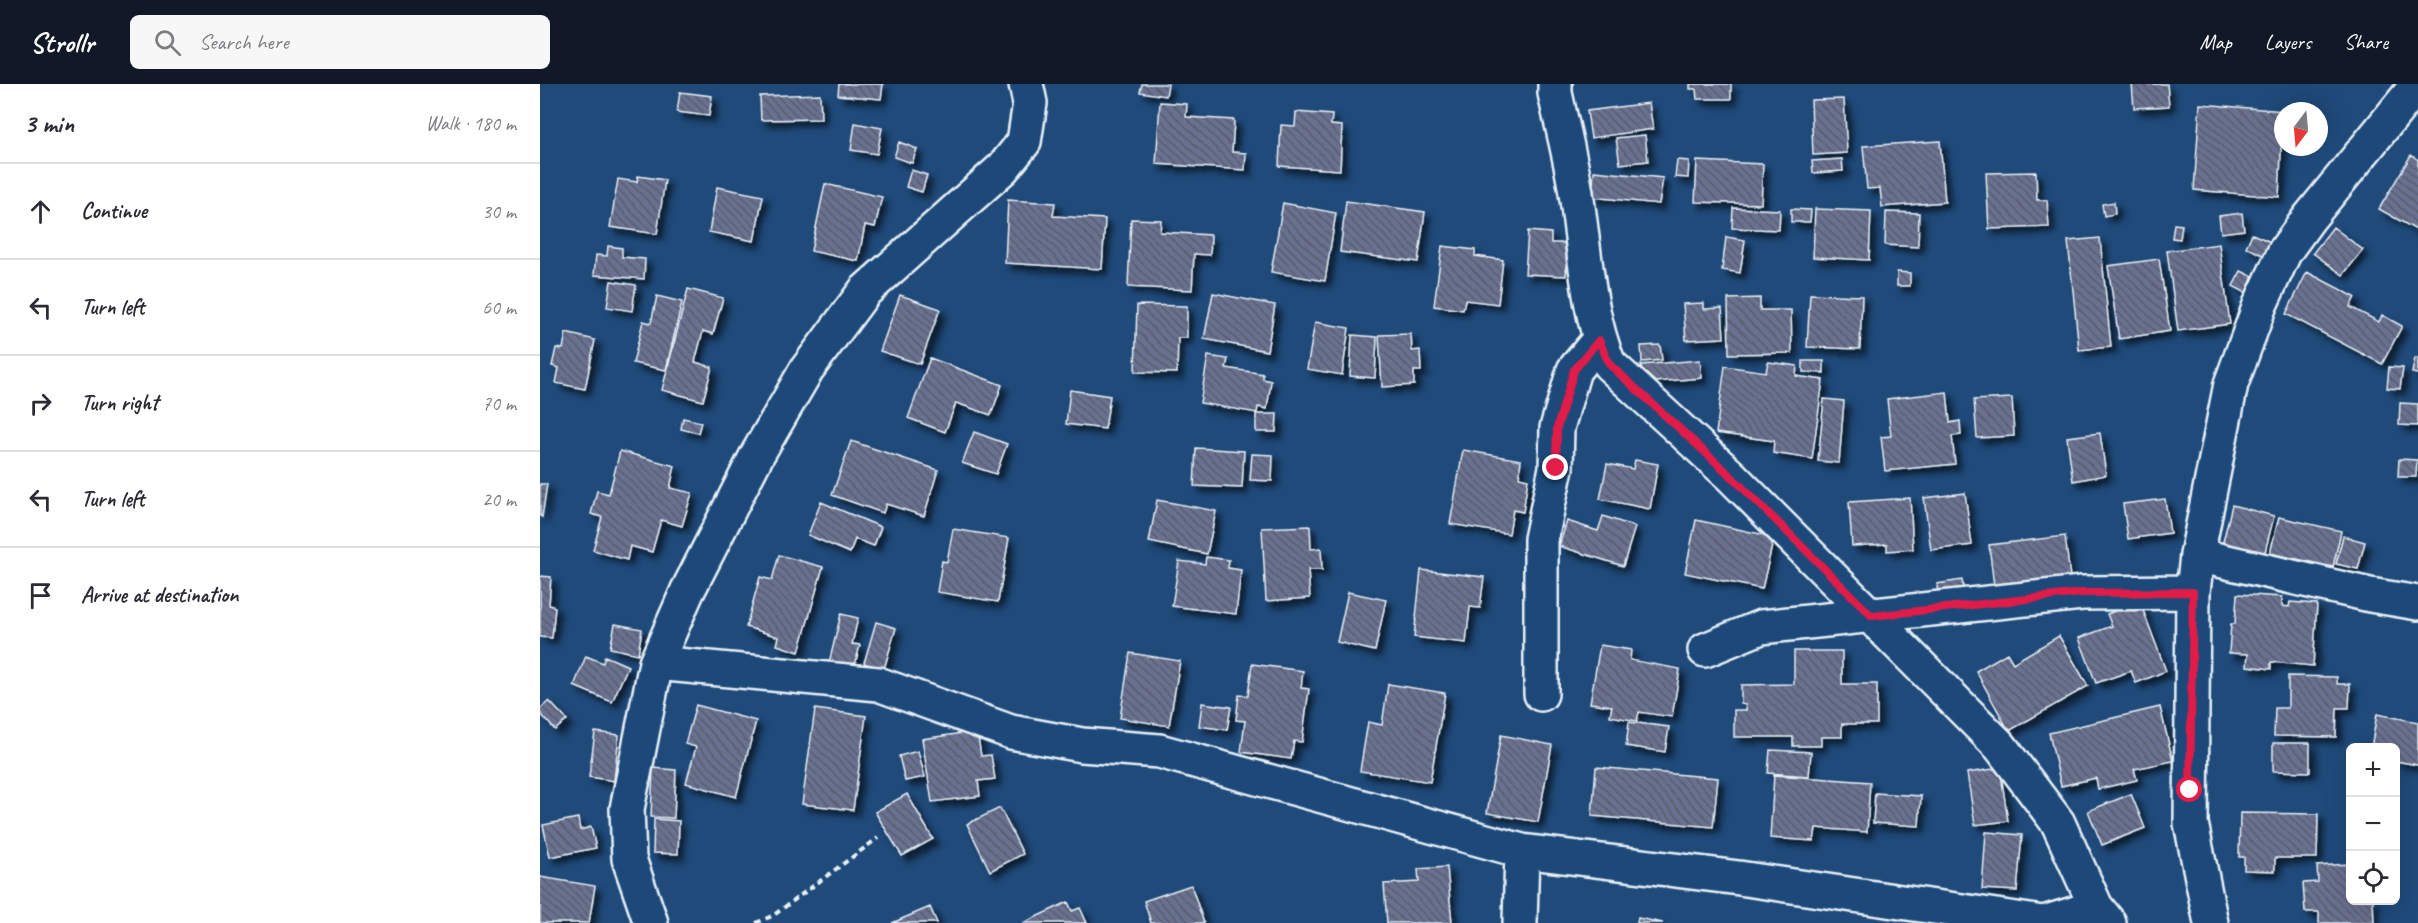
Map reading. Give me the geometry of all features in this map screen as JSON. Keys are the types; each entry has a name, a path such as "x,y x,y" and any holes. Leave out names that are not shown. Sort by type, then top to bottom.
{"street":[{"path":"651,923 629,859 627,809 656,663 692,581 758,455 807,369 865,291 1003,168 1024,142 1030,103 1026,84"},
{"path":"656,663 878,684 1011,732 1082,745 1159,751 1522,851 1739,878 2044,923 2103,915 2058,824 2000,746 1731,476 1609,364 1599,340 1576,190 1555,93 1556,84"},
{"path":"2211,923 2191,823 2193,592 2197,555 2231,384 2265,294 2285,251 2418,84"},
{"path":"1541,694 1540,539 1556,468 1557,428 1574,370 1599,340"},
{"path":"2197,555 2370,595 2418,603"},
{"path":"1706,650 1761,627 2082,593 2193,592"},
{"path":"1520,923 1522,851"}],"path":[{"path":"756,923 774,915 878,838"}],"building":[{"path":"839,84 883,84 881,99 838,95"},
{"path":"1142,84 1168,84 1166,96 1140,92"},
{"path":"1690,84 1731,84 1731,99 1697,99 1696,89 1690,89"},
{"path":"2132,84 2167,84 2169,106 2134,108"},
{"path":"680,92 712,96 709,116 677,112"},
{"path":"820,94 821,119 761,120 760,96"},
{"path":"1844,99 1847,153 1813,155 1811,100"},
{"path":"1160,102 1187,104 1186,117 1234,120 1232,152 1246,153 1245,170 1156,164"},
{"path":"1649,103 1653,129 1591,138 1587,111"},
{"path":"2200,104 2274,110 2274,156 2281,156 2279,197 2194,190"},
{"path":"1296,112 1332,115 1331,125 1342,126 1340,170 1279,166 1281,125 1295,126"},
{"path":"855,123 882,128 877,154 851,150"},
{"path":"1645,135 1648,161 1620,164 1616,138"},
{"path":"1940,141 1945,202 1882,207 1880,188 1867,189 1863,146"},
{"path":"899,142 917,149 912,163 894,157"},
{"path":"2411,155 2418,160 2418,231 2379,209"},
{"path":"1842,159 1843,171 1813,173 1812,161"},
{"path":"1677,160 1689,161 1688,178 1675,177"},
{"path":"1697,161 1763,164 1761,204 1695,202"},
{"path":"911,170 927,175 922,192 906,187"},
{"path":"1594,171 1663,178 1659,204 1592,197"},
{"path":"2036,172 2037,200 2047,200 2049,227 1989,229 1986,173"},
{"path":"638,176 665,180 657,234 610,227 618,179 637,182"},
{"path":"825,184 882,197 875,227 865,225 858,261 811,251"},
{"path":"717,187 763,196 754,241 709,232"},
{"path":"1008,200 1055,203 1053,216 1105,219 1102,269 1005,263"},
{"path":"1346,201 1425,212 1418,262 1340,252"},
{"path":"2114,202 2115,214 2104,216 2102,204"},
{"path":"1283,203 1336,213 1325,281 1271,272"},
{"path":"1733,208 1780,210 1779,230 1732,228"},
{"path":"1791,209 1811,210 1810,222 1791,222"},
{"path":"1815,209 1871,211 1869,260 1813,257"},
{"path":"1886,212 1919,213 1918,247 1885,245"},
{"path":"2242,213 2244,230 2221,233 2219,216"},
{"path":"1131,219 1161,220 1160,232 1211,235 1210,255 1194,254 1192,290 1128,287"},
{"path":"2174,224 2182,225 2180,239 2172,238"},
{"path":"2333,227 2363,250 2343,275 2313,253"},
{"path":"1528,231 1551,233 1551,243 1567,243 1566,276 1525,274"},
{"path":"2252,234 2271,242 2265,256 2246,247"},
{"path":"1726,237 1745,240 1740,273 1722,270"},
{"path":"2100,238 2111,347 2079,350 2068,241"},
{"path":"2219,244 2230,324 2178,331 2167,251"},
{"path":"608,246 622,248 622,257 645,259 644,279 594,275 596,255 607,256"},
{"path":"1442,246 1475,250 1475,256 1503,260 1498,304 1465,300 1463,310 1434,306"},
{"path":"2159,259 2170,331 2119,339 2108,266"},
{"path":"2241,271 2254,277 2246,293 2233,286"},
{"path":"1897,272 1910,273 1910,286 1897,286"},
{"path":"2307,272 2355,297 2350,307 2379,322 2382,315 2402,326 2382,364 2286,314"},
{"path":"611,281 636,285 632,311 607,307"},
{"path":"688,289 723,298 713,334 703,331 695,362 712,367 703,401 662,390"},
{"path":"1213,293 1275,305 1267,351 1204,339"},
{"path":"1810,294 1862,296 1860,349 1807,347"},
{"path":"900,295 940,309 920,364 880,351"},
{"path":"657,296 682,302 666,370 633,363 643,321 651,323"},
{"path":"1760,298 1760,310 1791,310 1792,353 1729,354 1728,299"},
{"path":"1704,303 1704,309 1722,308 1724,338 1686,340 1683,304"},
{"path":"1137,305 1187,306 1187,338 1178,338 1177,373 1135,372"},
{"path":"1315,322 1349,328 1342,375 1307,369"},
{"path":"566,333 595,340 585,389 556,383 559,368 552,366 556,348 563,349"},
{"path":"1411,334 1412,351 1420,350 1421,371 1414,371 1414,385 1382,387 1379,335"},
{"path":"1352,335 1377,337 1375,378 1350,376"},
{"path":"1660,345 1662,360 1642,362 1641,346"},
{"path":"1208,356 1228,359 1226,368 1263,374 1263,379 1271,381 1267,409 1258,407 1257,413 1200,403"},
{"path":"930,358 1002,385 991,415 956,403 945,432 908,418"},
{"path":"2415,358 2418,358 2418,374 2412,373"},
{"path":"1700,360 1702,378 1643,383 1641,365"},
{"path":"1803,361 1824,361 1824,373 1803,372"},
{"path":"1768,362 1797,366 1796,376 1823,380 1812,459 1773,453 1774,441 1716,433 1725,366 1766,372"},
{"path":"2389,367 2403,368 2400,389 2387,388"},
{"path":"1070,390 1110,396 1105,429 1066,424"},
{"path":"1947,392 1950,423 1960,421 1961,435 1952,436 1955,464 1885,471 1881,437 1891,436 1887,399"},
{"path":"2012,398 2014,436 1977,438 1974,400"},
{"path":"1824,399 1844,401 1839,463 1818,461"},
{"path":"2400,403 2418,404 2418,426 2399,425"},
{"path":"1256,414 1277,414 1276,432 1256,432"},
{"path":"683,418 701,422 698,433 681,429"},
{"path":"974,432 1007,444 996,474 962,463"},
{"path":"2100,433 2106,475 2073,481 2067,437"},
{"path":"851,441 938,470 924,516 886,504 883,513 832,495"},
{"path":"1196,448 1244,451 1242,488 1194,486"},
{"path":"1463,450 1521,460 1519,477 1528,479 1523,512 1513,510 1509,534 1450,524"},
{"path":"620,451 675,466 670,488 692,493 682,526 661,520 652,552 630,546 627,560 593,550 602,517 591,514 597,491 609,494"},
{"path":"1252,454 1273,455 1272,481 1250,480"},
{"path":"2399,459 2417,460 2416,477 2398,477"},
{"path":"1635,460 1658,464 1650,509 1600,499 1607,464 1633,469"},
{"path":"540,484 547,484 542,517 540,516"},
{"path":"1965,493 1972,545 1931,550 1924,498"},
{"path":"1910,498 1913,549 1887,551 1887,544 1852,546 1849,502"},
{"path":"2165,499 2170,533 2128,539 2123,504"},
{"path":"1157,500 1216,511 1207,554 1149,542"},
{"path":"821,502 881,527 874,546 855,539 850,553 808,535"},
{"path":"2232,505 2274,516 2264,556 2222,546"},
{"path":"1603,516 1635,527 1623,566 1559,546 1567,521 1598,531"},
{"path":"2279,517 2341,531 2333,567 2270,553"},
{"path":"1696,520 1774,537 1762,589 1685,573"},
{"path":"1310,526 1311,549 1321,548 1322,570 1308,570 1310,598 1266,601 1262,528"},
{"path":"953,529 1009,538 998,602 937,592 942,561 947,562"},
{"path":"2065,536 2070,577 1994,586 1989,545"},
{"path":"2343,536 2365,542 2358,569 2336,564"},
{"path":"779,555 823,567 799,652 777,645 779,637 746,627 760,577 772,580"},
{"path":"1206,557 1229,560 1228,568 1241,570 1236,614 1172,606 1179,561 1205,564"},
{"path":"1421,570 1484,577 1480,608 1470,607 1466,643 1414,637"},
{"path":"540,576 551,577 549,605 555,607 552,638 540,637"},
{"path":"1962,580 1964,593 1938,597 1937,584"},
{"path":"1348,592 1386,600 1375,651 1337,642"},
{"path":"2237,594 2282,597 2282,606 2289,607 2290,602 2317,604 2313,666 2271,662 2271,669 2247,666 2248,654 2229,653 2231,624 2235,624"},
{"path":"2140,602 2166,671 2136,683 2131,671 2096,683 2079,638 2112,626 2107,614"},
{"path":"841,614 858,618 852,644 860,645 854,669 829,663"},
{"path":"876,622 896,628 884,669 864,663"},
{"path":"615,624 642,629 638,654 610,648"},
{"path":"2059,636 2088,686 2009,731 1976,671 2007,653 2013,663"},
{"path":"1600,645 1631,650 1630,660 1680,669 1672,717 1639,712 1637,721 1610,716 1612,706 1590,703"},
{"path":"1794,651 1842,651 1842,684 1877,684 1877,724 1842,724 1842,737 1821,737 1821,746 1793,746 1793,737 1734,737 1734,710 1746,710 1746,705 1741,704 1741,685 1794,684"},
{"path":"1130,653 1180,661 1169,726 1120,718"},
{"path":"586,656 603,663 605,656 628,666 612,702 574,686"},
{"path":"1252,664 1303,671 1301,688 1309,689 1302,742 1294,741 1291,759 1241,752 1245,721 1236,720 1239,695 1248,696"},
{"path":"2288,676 2337,677 2337,684 2350,684 2349,708 2337,708 2336,737 2274,736 2275,708 2288,708"},
{"path":"1388,684 1445,693 1430,782 1360,771 1368,722 1382,725"},
{"path":"549,701 567,720 555,730 540,713 540,709"},
{"path":"1202,703 1231,707 1227,730 1199,726"},
{"path":"696,705 756,721 736,797 686,783 696,747 685,744"},
{"path":"2160,707 2173,761 2134,769 2137,780 2098,789 2096,778 2061,786 2049,733"},
{"path":"815,709 866,716 853,810 802,804"},
{"path":"2377,714 2418,722 2418,765 2400,762 2400,743 2372,743"},
{"path":"1629,722 1669,727 1665,752 1626,746"},
{"path":"977,731 981,756 991,755 995,779 978,781 980,796 932,802 922,739"},
{"path":"595,732 619,735 614,781 589,777"},
{"path":"1501,735 1552,745 1538,822 1487,813"},
{"path":"2273,743 2310,743 2310,772 2273,771"},
{"path":"1770,750 1811,752 1809,776 1768,773"},
{"path":"918,751 925,777 905,781 899,756"},
{"path":"1596,767 1718,778 1713,827 1592,816"},
{"path":"653,768 676,770 674,818 651,817"},
{"path":"2000,768 2008,821 1975,825 1967,773"},
{"path":"1774,775 1870,782 1867,832 1816,828 1814,841 1770,838"},
{"path":"1875,793 1921,796 1919,826 1873,823"},
{"path":"907,794 933,839 902,856 875,812"},
{"path":"2131,794 2145,828 2102,845 2088,811"},
{"path":"1000,808 1023,854 990,871 967,824"},
{"path":"2240,813 2318,814 2317,858 2275,858 2275,871 2244,870 2244,857 2239,857"},
{"path":"578,818 580,830 591,827 596,848 550,857 543,825"},
{"path":"654,819 679,821 678,854 653,853"},
{"path":"1986,832 2022,835 2017,891 1982,889"},
{"path":"2346,864 2346,905 2373,905 2374,923 2319,923 2319,912 2305,912 2303,883 2318,882 2317,866"},
{"path":"1447,867 1452,923 1387,923 1384,884 1419,882 1418,869"},
{"path":"540,877 595,886 589,923 540,923"},
{"path":"1191,885 1204,923 1151,923 1144,901"},
{"path":"1068,902 1072,911 1080,908 1087,923 1023,923"},
{"path":"930,907 937,923 892,923"},
{"path":"1638,918 1663,923 1637,923"}],"route":[{"path":"1556,468 1557,428 1574,370 1599,340 1609,364 1731,476 1872,616 2082,593 2193,592 2190,790"}]}
